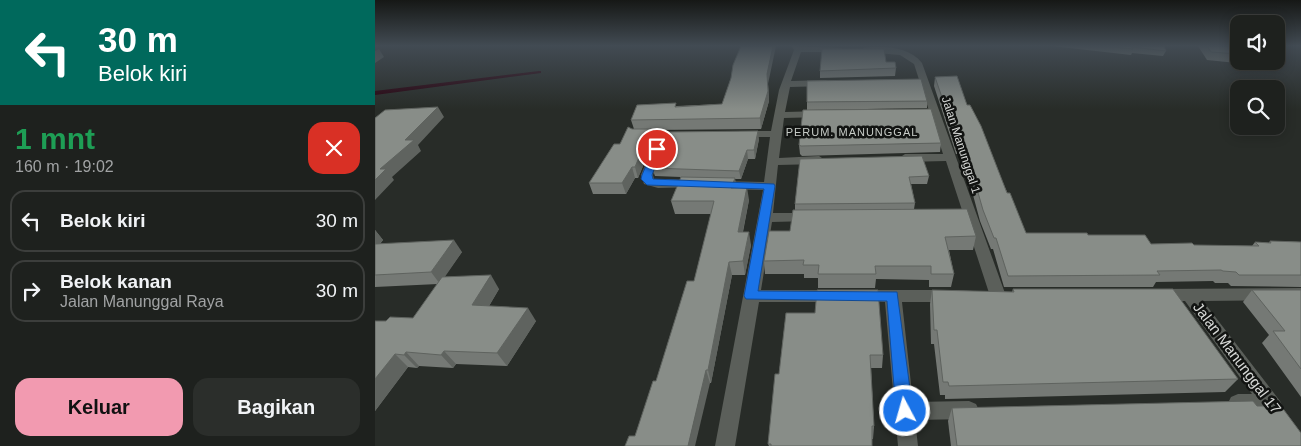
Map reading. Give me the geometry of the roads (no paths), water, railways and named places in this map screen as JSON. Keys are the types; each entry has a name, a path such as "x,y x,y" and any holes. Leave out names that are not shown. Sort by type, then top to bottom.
{"street":[{"path":"725,446 766,218 772,162 780,114 792,67"},
{"name":"Jalan Manunggal 1","path":"917,67 931,113 949,157 965,216 998,296"},
{"path":"787,84 836,82"},
{"path":"780,114 829,114"},
{"path":"729,135 777,134"},
{"path":"663,136 647,175 646,179 651,182 770,186"},
{"path":"890,158 949,157"},
{"path":"772,162 831,160"},
{"path":"766,218 824,217"},
{"path":"1142,295 1301,294"},
{"name":"Jalan Manunggal 17","path":"1190,295 1285,424"},
{"path":"751,296 1017,296"},
{"path":"893,296 908,446"},
{"path":"1221,403 1270,402"},
{"path":"905,411 983,409"}],"waterway":[{"path":"375,93 539,72"}],"district":[{"name":"PERUM. MANUNGGAL","path":"852,132"}]}
